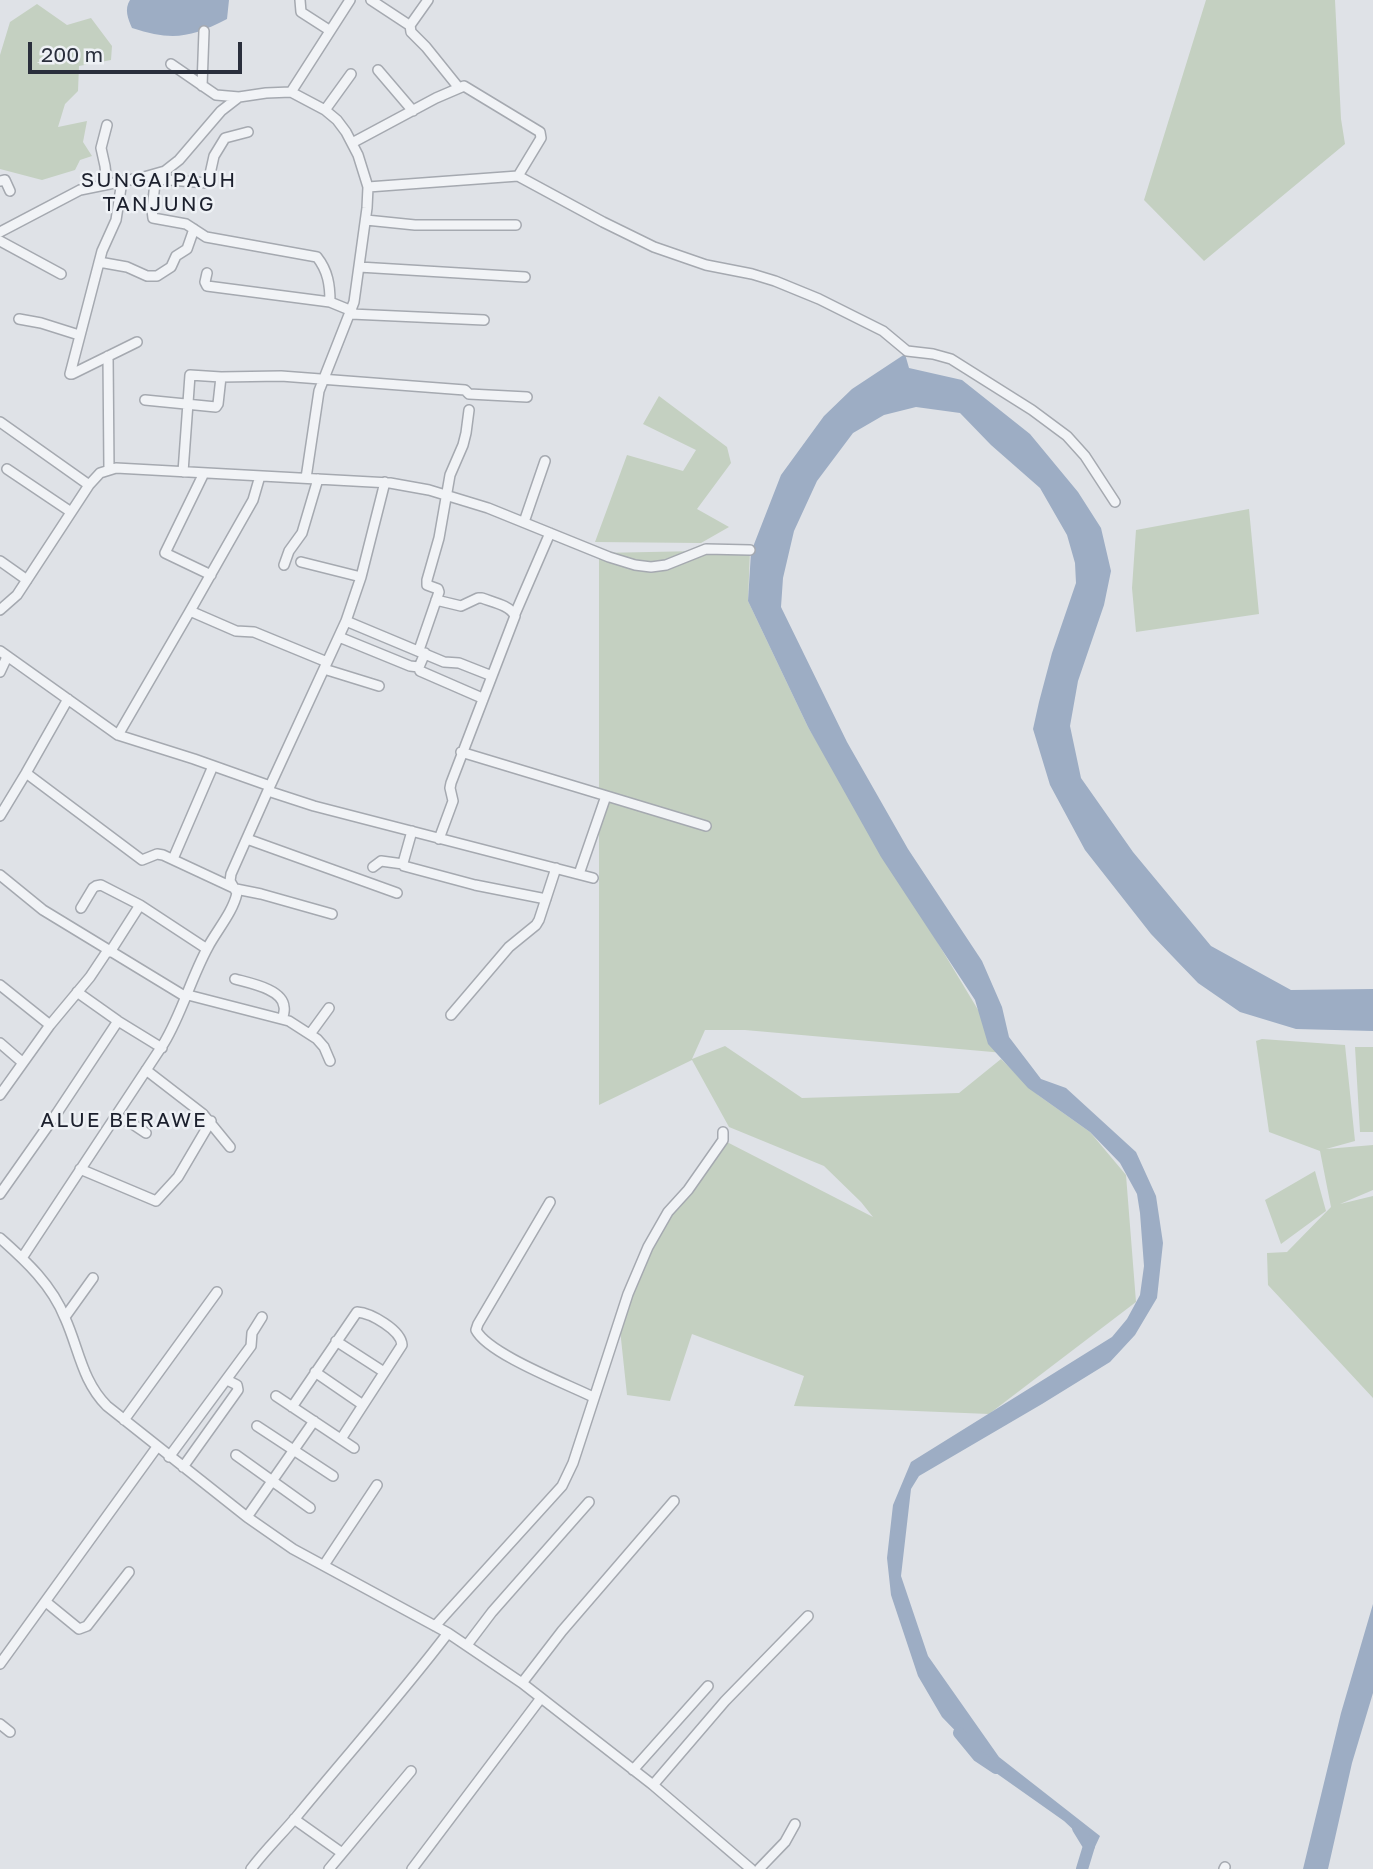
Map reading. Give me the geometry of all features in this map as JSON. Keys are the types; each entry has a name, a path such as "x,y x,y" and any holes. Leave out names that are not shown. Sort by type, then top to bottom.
{"street":[{"path":"300,0 301,12 329,30"},
{"path":"291,92 350,0"},
{"path":"371,0 410,25"},
{"path":"415,0 426,3 410,25 411,32 458,88"},
{"path":"202,86 204,31"},
{"path":"170,64 216,95 239,97 291,92 325,110 339,122 358,155 368,187 359,267 351,313 317,400 306,478"},
{"path":"378,70 414,111"},
{"path":"325,110 351,75"},
{"path":"352,143 464,86 540,132 541,138 518,176"},
{"path":"239,97 220,111 174,165 156,177 153,218 186,224 206,237 317,257 330,285 330,302"},
{"path":"107,125 101,148 107,184"},
{"path":"0,232 80,190 156,177 208,183 214,156 225,138 248,132"},
{"path":"368,187 518,176 654,247 705,265 775,281 853,315 883,331 907,351 951,359 1032,410 1067,436 1085,456 1115,502"},
{"path":"0,181 5,180 10,191"},
{"path":"122,181 116,220 99,262 70,373 137,342"},
{"path":"366,220 415,225 516,225"},
{"path":"99,262 127,267 147,276 157,276 172,267 176,256 187,249 194,229"},
{"path":"0,241 61,274"},
{"path":"359,267 526,277"},
{"path":"206,273 207,286 330,302 351,313 484,320"},
{"path":"19,319 79,335"},
{"path":"108,356 109,469"},
{"path":"183,472 190,375 281,376 527,397"},
{"path":"145,400 214,407 217,406 220,377"},
{"path":"418,667 438,590 428,585 426,580 439,538 451,472 467,433 469,410"},
{"path":"0,422 89,485"},
{"path":"524,522 545,461"},
{"path":"0,610 27,580 89,485 100,473 120,467 385,482 422,488 524,522 625,563 651,567 676,562 706,549 750,550"},
{"path":"7,468 71,512"},
{"path":"204,473 164,553 211,575"},
{"path":"118,735 253,500 260,475"},
{"path":"284,565 289,551 302,533 318,479"},
{"path":"22,1258 162,1048 207,949 234,903 237,893 230,879 346,621 361,577 385,482"},
{"path":"439,839 453,801 450,785 461,752 550,533"},
{"path":"0,561 27,580"},
{"path":"301,562 361,577"},
{"path":"436,600 461,606 480,598 509,608 515,614"},
{"path":"190,611 236,631 254,632 379,686"},
{"path":"346,621 444,662 460,663 492,676"},
{"path":"339,637 418,667 420,671 482,698"},
{"path":"0,672 4,654 118,735 213,766 314,806 593,878"},
{"path":"0,816 68,699"},
{"path":"461,752 705,827"},
{"path":"173,859 213,766"},
{"path":"26,773 142,860 157,854 236,889 253,891 332,914"},
{"path":"0,794 10,800"},
{"path":"579,874 606,796"},
{"path":"403,864 412,831"},
{"path":"247,839 397,893"},
{"path":"373,867 381,861 403,864 475,885 546,899"},
{"path":"451,1015 509,947 536,925 556,868"},
{"path":"0,875 43,910 187,996 289,1021 324,1047 330,1061"},
{"path":"81,908 93,888 98,885 140,905 207,949"},
{"path":"0,1095 50,1025 90,977 140,905"},
{"path":"235,979 265,988 278,996 285,1008 282,1019"},
{"path":"0,985 50,1025"},
{"path":"77,992 162,1048"},
{"path":"310,1034 329,1008"},
{"path":"0,1194 118,1021"},
{"path":"0,1043 22,1062"},
{"path":"146,1070 211,1121 230,1147"},
{"path":"116,1116 146,1133"},
{"path":"80,1169 156,1201 178,1177 211,1121"},
{"path":"435,1626 562,1486 573,1463 628,1294 654,1234 723,1140 723,1132"},
{"path":"550,1202 476,1330 487,1344 502,1353 593,1397"},
{"path":"0,1238 43,1280 56,1299 89,1385 99,1399 169,1457 293,1549 448,1633 522,1683 653,1785 751,1869"},
{"path":"65,1317 93,1278"},
{"path":"124,1420 217,1292"},
{"path":"292,1407 358,1312 365,1313 393,1330 400,1335 402,1345 341,1439"},
{"path":"169,1457 251,1346 253,1332 262,1317"},
{"path":"336,1341 384,1372"},
{"path":"315,1372 363,1405"},
{"path":"183,1467 238,1390 237,1385 227,1380"},
{"path":"276,1396 354,1448"},
{"path":"247,1517 314,1421"},
{"path":"257,1426 333,1476"},
{"path":"0,1664 158,1447"},
{"path":"236,1455 310,1508"},
{"path":"324,1565 377,1485"},
{"path":"467,1645 492,1612 589,1502"},
{"path":"522,1683 562,1630 674,1502"},
{"path":"46,1602 79,1629 83,1629 129,1572"},
{"path":"653,1785 724,1701 808,1616"},
{"path":"251,1869 416,1675 448,1633"},
{"path":"634,1770 708,1686"},
{"path":"412,1869 541,1698"},
{"path":"0,1724 10,1732"},
{"path":"329,1869 411,1771"},
{"path":"294,1819 342,1853"},
{"path":"759,1869 785,1842 795,1824"}],"green space":[{"path":"1206,0 1335,0 1341,119 1345,144 1204,261 1144,200"},
{"path":"37,4 67,25 91,18 112,46 111,60 79,66 78,91 65,104 58,127 87,121 83,142 92,156 80,160 75,170 42,180 0,169 0,55 10,22"},
{"path":"659,396 727,447 731,463 697,509 729,527 701,543 595,542 627,455 683,471 696,450 643,424"},
{"path":"1249,509 1259,614 1136,632 1132,588 1136,530"},
{"path":"750,550 748,601 808,727 1004,1053 745,1030 705,1030 692,1059 725,1046 802,1098 959,1093 1001,1059 1038,1095 1090,1132 1126,1175 1136,1302 989,1414 794,1406 804,1376 692,1334 670,1401 627,1395 619,1320 660,1224 723,1140 873,1217 824,1166 729,1127 692,1060 599,1105 599,553"},
{"path":"1262,1039 1345,1045 1355,1141 1326,1149 1373,1145 1373,1190 1340,1204 1373,1196 1373,1398 1268,1285 1267,1253 1287,1252 1331,1207 1320,1151 1269,1132 1256,1041"},
{"path":"1355,1047 1373,1047 1373,1132 1360,1132"},
{"path":"1315,1171 1326,1211 1281,1244 1265,1200"}],"water":[{"path":"130,0 229,0 227,19 191,34 170,36 132,28 127,10"},
{"path":"905,354 909,368 962,380 1030,434 1078,492 1101,528 1111,571 1104,605 1078,681 1070,726 1081,778 1133,852 1211,946 1291,990 1373,989 1373,1031 1296,1029 1240,1012 1198,983 1151,934 1085,850 1050,785 1033,729 1052,653 1076,583 1075,563 1067,535 1040,488 991,445 960,413 916,407 884,415 853,433 817,481 794,531 783,578 781,607 847,742 908,849 982,961 1002,1007 1009,1037 1041,1079 1066,1088 1136,1152 1156,1196 1163,1243 1157,1298 1135,1335 1110,1362 919,1476 911,1489 901,1576 928,1656 999,1757 1100,1836 1094,1849 1064,1821 996,1773 942,1717 918,1676 891,1595 887,1558 893,1505 911,1462 1112,1337 1127,1319 1140,1295 1144,1266 1137,1194 1120,1163 1090,1132 1028,1088 988,1044 975,1000 881,857 808,727 748,601 751,552 781,475 824,416 852,389"},
{"path":"1373,1604 1373,1693 1352,1763 1328,1869 1303,1869 1341,1713"}],"waterway":[{"path":"959,1733 978,1756 996,1768"},
{"path":"1078,1828 1089,1846 1082,1869"}],"district":[{"name":"SUNGAIPAUH TANJUNG","path":"159,192"},
{"name":"ALUE BERAWE","path":"124,1120"}]}
